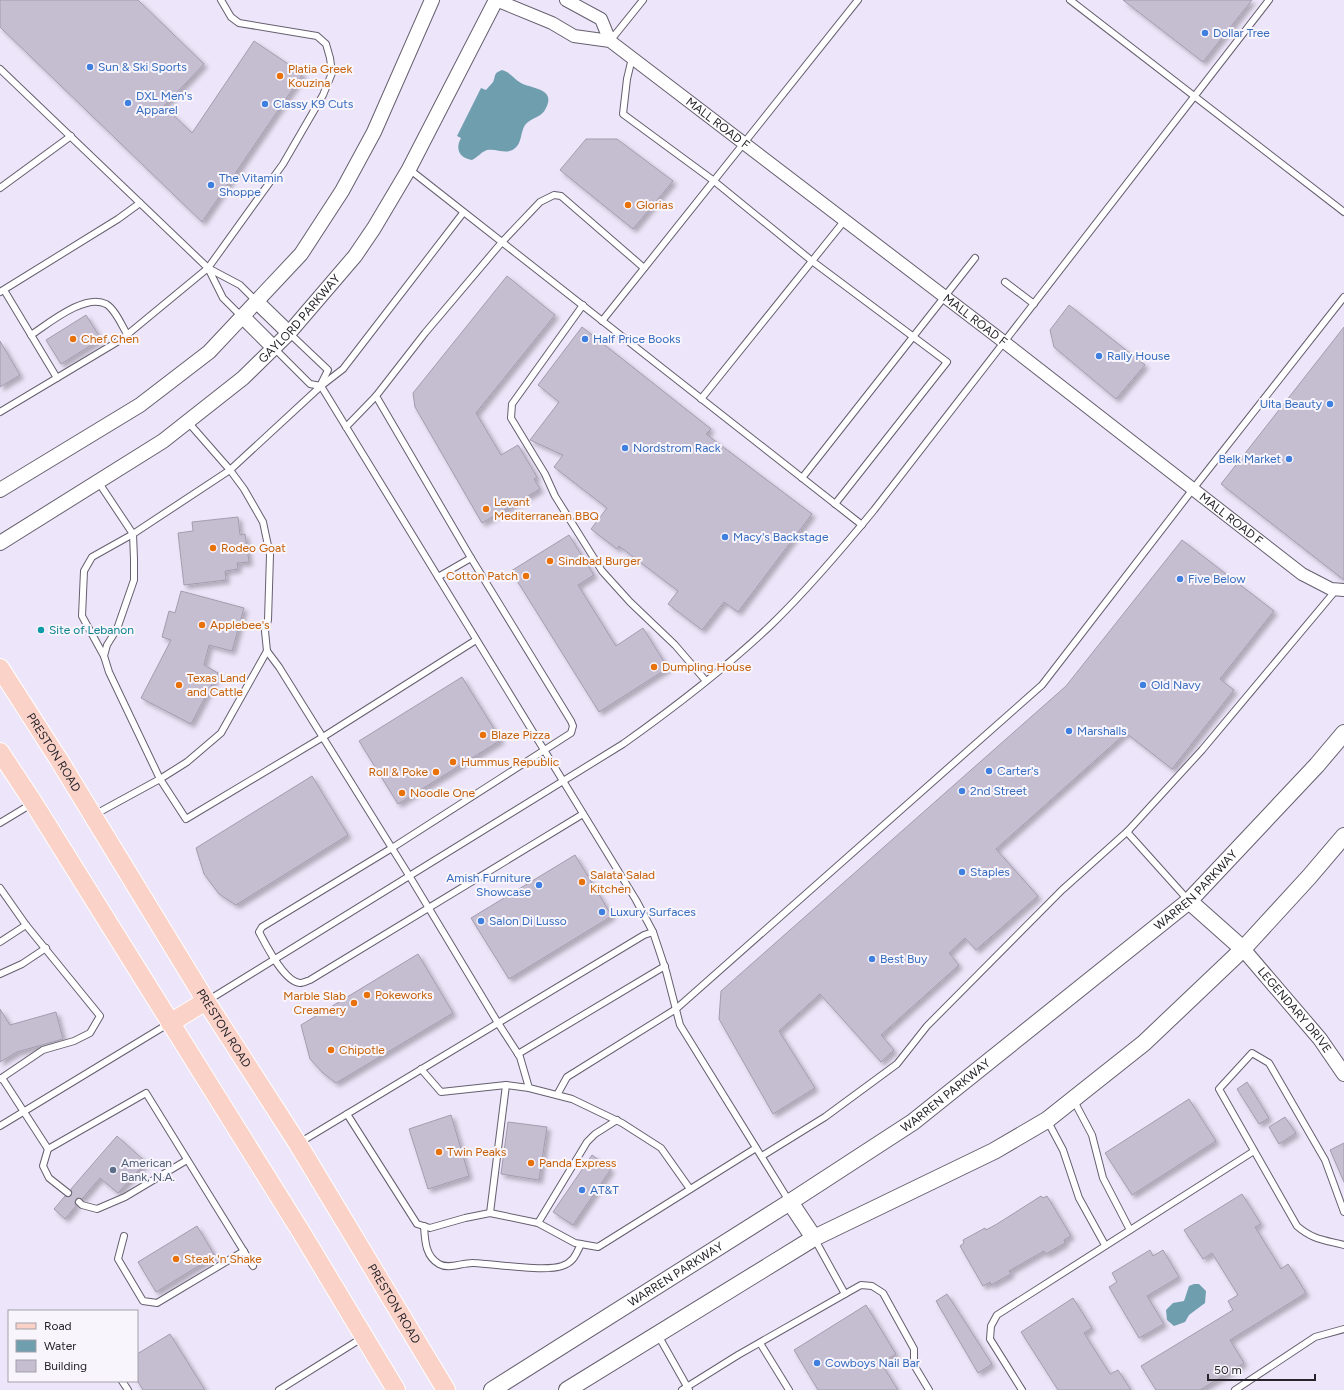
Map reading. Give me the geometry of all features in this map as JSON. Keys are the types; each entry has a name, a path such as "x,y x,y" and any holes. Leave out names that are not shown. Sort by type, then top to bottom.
{"main road":[{"name":"PRESTON ROAD","path":"0,668 93,816 206,1001 298,1144 446,1390"},
{"name":"WARREN PARKWAY","path":"492,1390 790,1202 913,1122 1189,901 1313,770 1344,733"},
{"path":"0,752 33,802 365,1336 396,1390"},
{"path":"568,1390 814,1238 994,1151 1047,1120 1144,1043 1242,949 1309,877 1344,836"},
{"path":"1189,901 1242,949"},
{"path":"170,1024 206,1001"},
{"path":"790,1202 814,1238"}],"street":[{"path":"0,490 140,405 209,352 301,254 342,192 374,132 432,0"},
{"name":"MALL ROAD F","path":"496,0 552,23 574,36 610,41 1004,342 1302,574 1331,589 1340,590"},
{"name":"GAYLORD PARKWAY","path":"0,542 163,442 243,378 289,333 355,256 409,169 496,0"},
{"path":"566,0 601,19 610,41"},
{"path":"257,302 289,333"},
{"path":"243,317 274,348"},
{"name":"LEGENDARY DRIVE","path":"1242,949 1320,1039 1344,1074"}],"lane":[{"path":"0,412 127,334 208,268 283,164 323,96 332,74 326,44 317,36 239,23 231,17 221,0"},
{"path":"610,41 643,0"},
{"path":"602,321 858,0"},
{"path":"1070,0 1344,212"},
{"path":"206,1001 410,877 623,744 706,682 772,624 827,566 862,525 1269,0"},
{"path":"632,58 627,78 623,114 714,181 812,261 912,337 948,362 835,504"},
{"path":"0,71 71,136 208,268 240,285 257,302"},
{"path":"0,188 71,136"},
{"path":"409,169 463,213 862,525"},
{"path":"346,427 376,396 425,333 502,242 540,202 554,195 562,196 644,268"},
{"path":"57,378 2,291 118,219 140,203"},
{"path":"463,213 343,370 321,386 230,470 133,534 92,557 84,571 82,616 104,656 109,672 160,779 186,818 323,737 476,640"},
{"path":"701,399 844,220"},
{"path":"802,478 975,258"},
{"path":"208,268 223,298 243,317"},
{"path":"1005,282 1034,304"},
{"path":"558,1095 567,1077 676,1009 1042,685 1193,489 1344,298"},
{"path":"31,335 73,308 88,302 99,301 107,305 127,334"},
{"path":"583,306 512,404 511,418 545,474 555,496 602,571 630,602 675,646 706,682"},
{"path":"289,333 328,370 321,386"},
{"path":"274,348 310,384 321,386 636,900 653,932 680,1024 790,1202"},
{"path":"376,396 471,558 573,726 573,730 568,736 545,751 392,848 262,927 259,932 274,959 293,980 301,983 310,980 584,814"},
{"path":"188,422 230,470 244,489 262,522 270,555 268,620 265,631 267,651 279,667 323,737 518,1054 529,1088"},
{"path":"99,482 133,534 134,580 117,629 107,645 104,656"},
{"path":"438,577 471,558"},
{"path":"762,1156 825,1117 897,1064 927,1026 983,969 1062,890 1129,830 1202,750 1340,590"},
{"path":"93,816 160,779 187,762 221,733 267,651"},
{"path":"0,823 33,802"},
{"path":"1129,830 1127,832 1189,901"},
{"path":"0,888 26,925 100,1016 90,1033 74,1041 43,1050 1,1079 48,1150"},
{"path":"0,942 26,925"},
{"path":"298,1144 644,935 653,932"},
{"path":"0,974 22,964 46,948"},
{"path":"518,1054 664,966"},
{"path":"0,1126 170,1024"},
{"path":"1344,1212 1325,1160 1269,1064 1252,1053 1219,1089 1298,1226 1307,1235 1316,1239 1344,1245"},
{"path":"421,1070 441,1092 506,1085 529,1088 572,1099 617,1120 661,1148 690,1189"},
{"path":"490,1213 506,1085"},
{"path":"68,1193 49,1178 43,1166 48,1150 146,1093 253,1266"},
{"path":"1073,1100 1096,1145 1103,1178 1130,1230"},
{"path":"347,1114 417,1224 430,1228 465,1218 490,1213 538,1223 575,1243 598,1247 756,1148"},
{"path":"538,1223 587,1142 595,1134 617,1120"},
{"path":"1047,1120 1064,1150 1079,1198 1105,1245"},
{"path":"1022,1390 990,1338 990,1330 993,1321 999,1314 1254,1151"},
{"path":"79,1202 82,1205 97,1209 125,1197 188,1160"},
{"path":"424,1226 425,1248 438,1264 449,1267 465,1262 549,1269 562,1266 574,1260 581,1244"},
{"path":"124,1236 118,1259 143,1300 149,1303 157,1303 244,1251"},
{"path":"814,1238 845,1294"},
{"path":"658,1334 686,1389 760,1343 861,1285 872,1286 883,1293 914,1349 914,1365 929,1390"},
{"path":"1235,1390 1315,1337 1344,1329"},
{"path":"279,1390 365,1336"},
{"path":"760,1343 789,1390"}],"water":[{"path":"502,70 521,83 541,90 545,93 548,96 546,108 542,114 527,122 523,128 517,147 511,151 487,150 472,160 468,159 459,152 458,146 461,138 457,136 481,88 486,90 493,82 496,74"},
{"path":"1199,1284 1206,1291 1205,1303 1189,1315 1185,1322 1174,1326 1167,1320 1166,1310 1173,1303 1184,1301 1189,1286"}],"building":[{"path":"0,0 138,0 204,64 164,106 192,133 254,41 303,74 202,222 0,27"},
{"path":"1123,0 1252,0 1203,62"},
{"name":"Glorias","path":"586,139 617,139 673,181 633,229 560,170"},
{"path":"507,276 555,315 476,413 501,455 518,445 537,477 534,479 540,489 482,523 415,407 413,393"},
{"name":"Rally House","path":"1069,305 1145,365 1116,399 1054,347 1050,330"},
{"name":"Chef Chen","path":"86,315 101,339 61,364 46,340"},
{"path":"582,327 711,429 706,434 812,514 738,612 724,602 702,630 668,604 678,591 619,546 617,549 591,529 607,508 554,467 563,455 530,440 559,402 538,385"},
{"path":"1344,327 1344,580 1221,484"},
{"path":"0,341 20,375 0,387"},
{"name":"Rodeo Goat","path":"238,517 240,535 245,534 249,562 237,563 238,569 225,571 226,580 184,585 178,533 193,531 192,522"},
{"path":"569,535 594,575 578,585 616,646 643,628 668,668 599,712 511,571"},
{"path":"1182,540 1274,611 1220,679 1234,690 1172,769 1126,733 996,849 1038,896 976,950 965,938 949,953 959,965 881,1035 894,1050 881,1062 820,994 779,1031 815,1088 773,1114 719,1019 721,991 1066,686"},
{"path":"181,591 244,608 232,651 209,645 204,665 218,673 191,724 141,698 171,640 162,637 169,611 175,613"},
{"path":"462,677 501,740 398,804 359,741"},
{"path":"312,776 348,835 236,905 219,894 204,874 196,848"},
{"path":"575,855 612,916 509,979 471,918"},
{"path":"418,954 453,1013 336,1083 323,1073 310,1059 301,1025"},
{"path":"0,1009 10,1025 56,1012 63,1039 17,1052 0,1062"},
{"path":"1247,1082 1269,1118 1259,1124 1237,1089"},
{"path":"1189,1099 1216,1141 1132,1195 1105,1153"},
{"name":"Twin Peaks","path":"451,1115 469,1176 428,1189 409,1129"},
{"path":"1285,1117 1296,1133 1279,1144 1269,1127"},
{"path":"508,1122 547,1127 539,1180 501,1174"},
{"name":"American Bank, N.A.","path":"117,1136 146,1162 118,1193 100,1178 82,1199 76,1199 76,1206 65,1219 54,1209 65,1196 71,1196 71,1189"},
{"path":"1344,1143 1344,1182 1330,1150"},
{"name":"AT&T","path":"592,1155 611,1169 573,1225 553,1212"},
{"path":"1242,1194 1261,1224 1255,1227 1281,1269 1288,1264 1306,1293 1230,1340 1244,1363 1200,1390 1156,1390 1141,1366 1233,1310 1228,1301 1238,1295 1212,1253 1203,1259 1184,1230"},
{"path":"1041,1196 1043,1198 1047,1196 1071,1236 1064,1240 1065,1243 1046,1254 1044,1251 1009,1271 1011,1274 991,1285 990,1282 983,1286 960,1246 964,1243 963,1240 985,1228 986,1230 997,1224"},
{"name":"Steak 'n Shake","path":"197,1226 215,1256 156,1292 138,1262"},
{"path":"1150,1250 1153,1256 1163,1250 1179,1277 1147,1296 1164,1324 1139,1338 1109,1287 1117,1282 1112,1273"},
{"path":"947,1294 992,1364 978,1373 936,1301"},
{"path":"1073,1298 1092,1328 1084,1333 1110,1374 1118,1370 1131,1390 1058,1390 1021,1332"},
{"path":"866,1305 896,1354 881,1363 898,1390 818,1390 794,1350"},
{"path":"170,1334 205,1390 143,1390 138,1382 138,1353"}],"place":[{"name":"Dollar Tree","path":"1205,33"},
{"name":"Sun & Ski Sports","path":"90,67"},
{"name":"Platia Greek Kouzina","path":"280,76"},
{"name":"DXL Men's Apparel","path":"128,103"},
{"name":"Classy K9 Cuts","path":"265,104"},
{"name":"The Vitamin Shoppe","path":"211,185"},
{"name":"Glorias","path":"628,205"},
{"name":"Chef Chen","path":"73,339"},
{"name":"Half Price Books","path":"585,339"},
{"name":"Rally House","path":"1099,356"},
{"name":"Ulta Beauty","path":"1330,404"},
{"name":"Nordstrom Rack","path":"625,448"},
{"name":"Belk Market","path":"1289,459"},
{"name":"Levant Mediterranean BBQ","path":"486,509"},
{"name":"Macy's Backstage","path":"725,537"},
{"name":"Rodeo Goat","path":"213,548"},
{"name":"Sindbad Burger","path":"550,561"},
{"name":"Cotton Patch","path":"526,576"},
{"name":"Five Below","path":"1180,579"},
{"name":"Applebee's","path":"202,625"},
{"name":"Site of Lebanon","path":"41,630"},
{"name":"Dumpling House","path":"654,667"},
{"name":"Texas Land and Cattle","path":"179,685"},
{"name":"Old Navy","path":"1143,685"},
{"name":"Marshalls","path":"1069,731"},
{"name":"Blaze Pizza","path":"483,735"},
{"name":"Hummus Republic","path":"453,762"},
{"name":"Carter's","path":"989,771"},
{"name":"Roll & Poke","path":"436,772"},
{"name":"2nd Street","path":"962,791"},
{"name":"Noodle One","path":"402,793"},
{"name":"Staples","path":"962,872"},
{"name":"Salata Salad Kitchen","path":"582,882"},
{"name":"Amish Furniture Showcase","path":"539,885"},
{"name":"Luxury Surfaces","path":"602,912"},
{"name":"Salon Di Lusso","path":"481,921"},
{"name":"Best Buy","path":"872,959"},
{"name":"Pokeworks","path":"367,995"},
{"name":"Marble Slab Creamery","path":"354,1003"},
{"name":"Chipotle","path":"331,1050"},
{"name":"Twin Peaks","path":"439,1152"},
{"name":"Panda Express","path":"531,1163"},
{"name":"American Bank, N.A.","path":"113,1170"},
{"name":"AT&T","path":"582,1190"},
{"name":"Steak 'n Shake","path":"176,1259"},
{"name":"Cowboys Nail Bar","path":"817,1363"}]}
